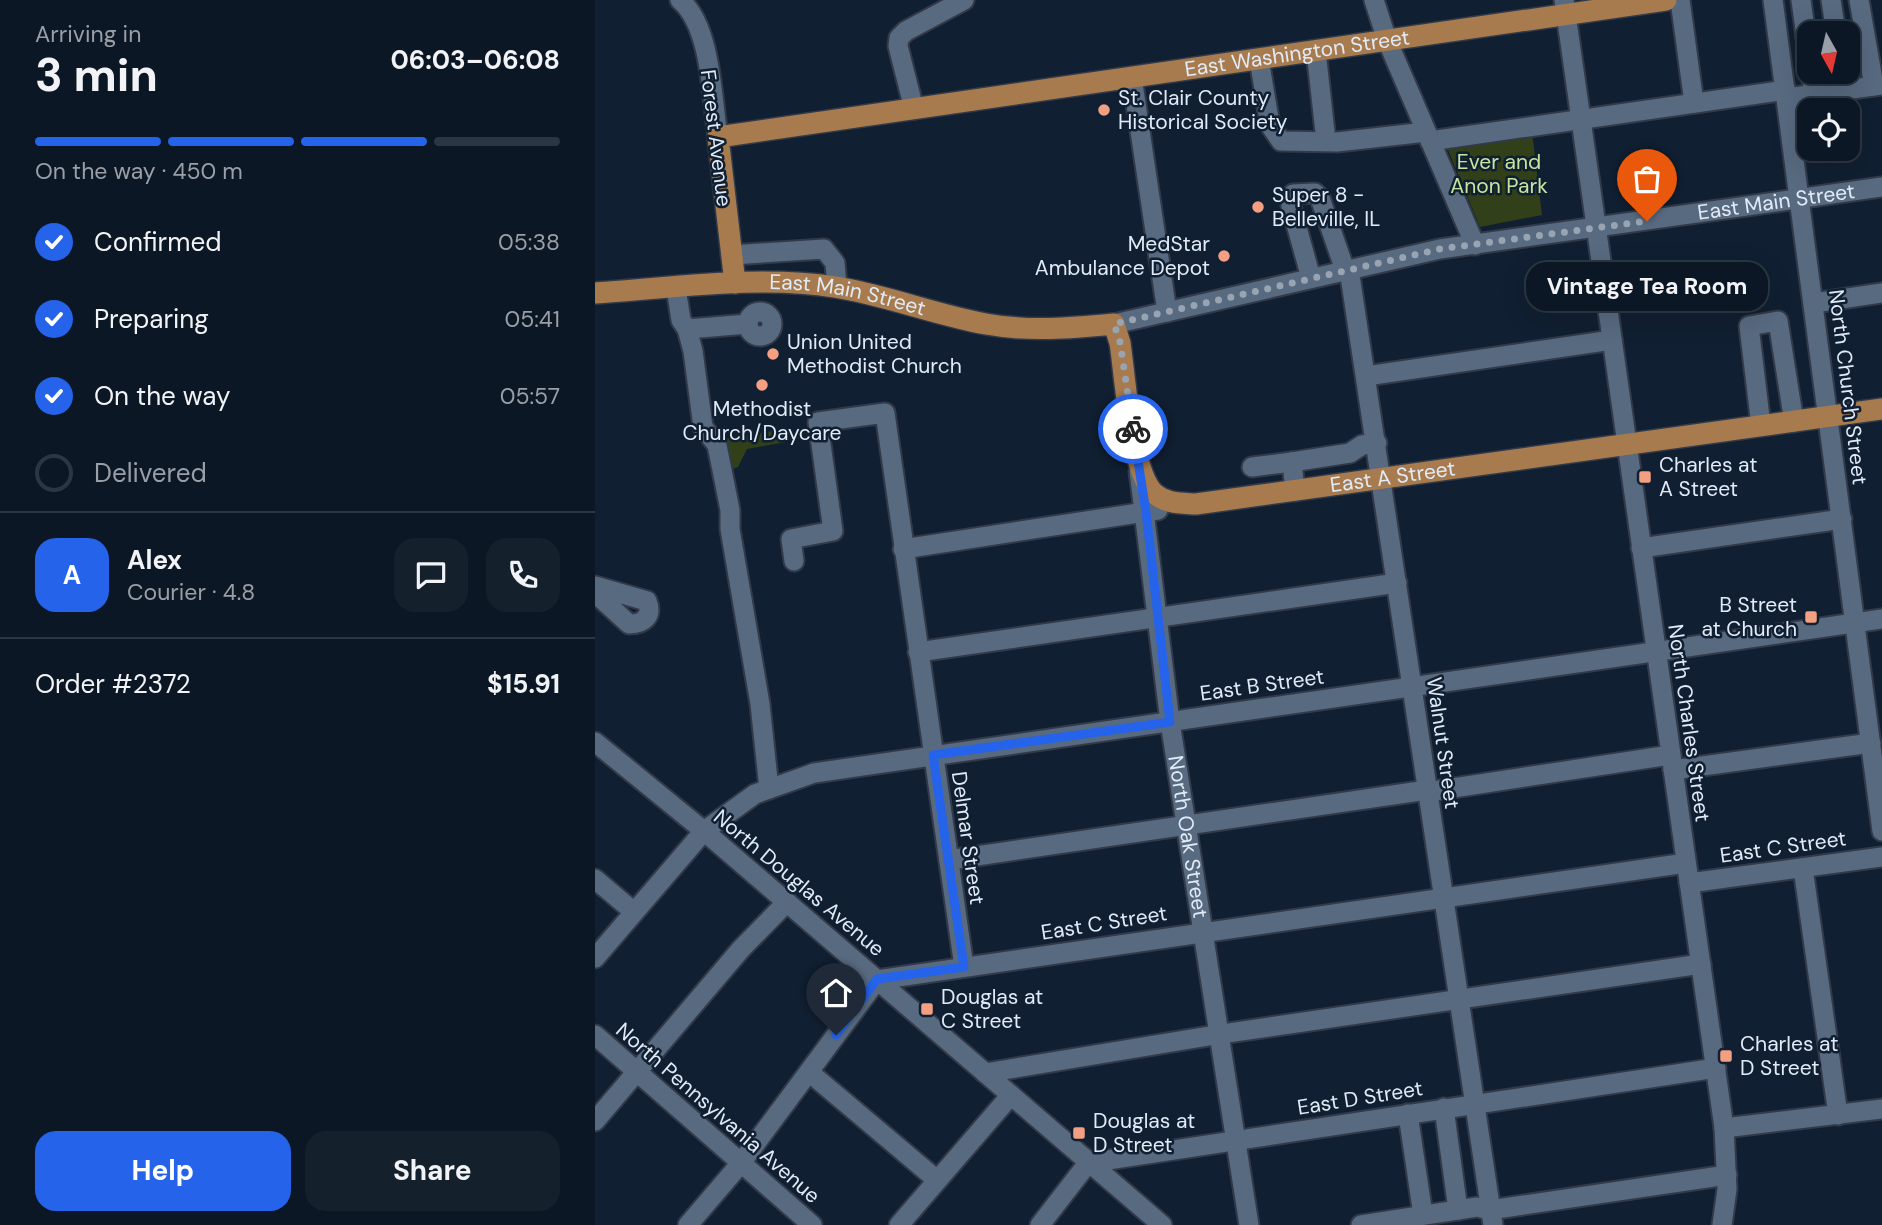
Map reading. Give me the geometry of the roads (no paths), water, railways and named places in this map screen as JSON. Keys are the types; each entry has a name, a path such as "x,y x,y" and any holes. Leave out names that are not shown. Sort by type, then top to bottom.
{"main road":[{"name":"East Washington Street","path":"718,137 1387,40 1565,7 1666,0"},
{"name":"Forest Avenue","path":"718,137 735,283"},
{"name":"East Main Street","path":"595,293 735,283 837,288 988,325 1054,330 1114,324"},
{"name":"North Oak Street","path":"1114,324 1120,342 1137,459"},
{"name":"East A Street","path":"1196,504 1626,446 1882,408"},
{"path":"1137,459 1150,489 1157,496 1172,503 1196,504"}],"street":[{"path":"914,109 899,38 906,31 964,0"},
{"path":"1374,0 1387,40 1475,245"},
{"path":"1680,0 1694,103"},
{"name":"North Church Street","path":"1773,0 1882,831"},
{"path":"1801,0 1804,21"},
{"path":"1831,0 1834,21"},
{"path":"1859,0 1878,86 1860,83"},
{"name":"Forest Avenue","path":"684,1 703,41 718,137"},
{"name":"North Charles Street","path":"1565,7 1724,1128 1727,1175 1722,1225"},
{"path":"1315,51 1327,141"},
{"path":"1259,59 1273,134 1281,141 1428,137 1694,103 1786,94 1814,95 1837,84"},
{"path":"1132,77 1167,312"},
{"path":"1813,84 1814,95"},
{"name":"East Main Street","path":"1114,324 1347,269 1475,245 1882,187"},
{"name":"Walnut Street","path":"1311,278 1291,206 1293,194 1315,193 1319,198 1347,269 1377,443 1492,1218"},
{"path":"731,255 824,249 835,263 837,288"},
{"path":"765,253 767,284"},
{"path":"676,288 681,320 687,329 693,351 703,426 717,445 760,704 769,789"},
{"path":"1814,303 1882,293"},
{"path":"1761,426 1749,326 1778,321 1794,422"},
{"path":"687,329 748,324"},
{"path":"1366,376 1612,340"},
{"name":"Delmar Street","path":"794,561 791,540 833,531 818,422 884,413 964,967"},
{"path":"1252,467 1350,453 1362,445 1377,443"},
{"name":"North Oak Street","path":"1137,459 1146,512 1170,722 1205,931 1249,1225"},
{"path":"1291,462 1295,491"},
{"name":"East A Street","path":"903,549 1196,504"},
{"path":"1641,548 1842,519"},
{"path":"918,652 1397,583"},
{"path":"595,586 647,601 650,609 648,617 639,624 629,624 595,593"},
{"name":"East B Street","path":"595,958 703,831 755,794 814,773 1882,619"},
{"name":"North Douglas Avenue","path":"595,742 787,902 1162,1225"},
{"path":"949,860 1427,791 1672,762 1871,743"},
{"name":"East C Street","path":"877,979 1443,898 1688,873 1803,867 1882,857"},
{"path":"1803,867 1838,1115"},
{"path":"595,879 634,912"},
{"path":"595,1121 741,949 787,902"},
{"path":"985,1073 1221,1034 1701,964"},
{"path":"688,1225 741,1163 877,979"},
{"name":"North Pennsylvania Avenue","path":"595,1035 812,1225"},
{"name":"East D Street","path":"1088,1163 1716,1068"},
{"path":"809,1072 937,1180"},
{"path":"899,1225 1011,1096"},
{"path":"1444,1108 1458,1210"},
{"path":"1724,1128 1882,1109"},
{"path":"1408,1114 1423,1215"},
{"path":"1040,1225 1088,1163"},
{"path":"1361,1225 1477,1207 1492,1218 1727,1175"}],"place":[{"name":"St. Clair County Historical Society","path":"1104,110"},
{"name":"Super 8 - Belleville, IL","path":"1258,207"},
{"name":"Vintage Tea Room","path":"1647,221"},
{"name":"MedStar Ambulance Depot","path":"1224,256"},
{"name":"Union United Methodist Church","path":"773,354"},
{"name":"Methodist Church/Daycare","path":"762,385"},
{"name":"Charles at A Street","path":"1645,477"},
{"name":"B Street at Church","path":"1811,617"},
{"name":"Douglas at C Street","path":"927,1009"},
{"name":"Charles at D Street","path":"1726,1056"},
{"name":"Douglas at D Street","path":"1079,1133"}],"park label":[{"name":"Ever and Anon Park","path":"1499,174"}]}
